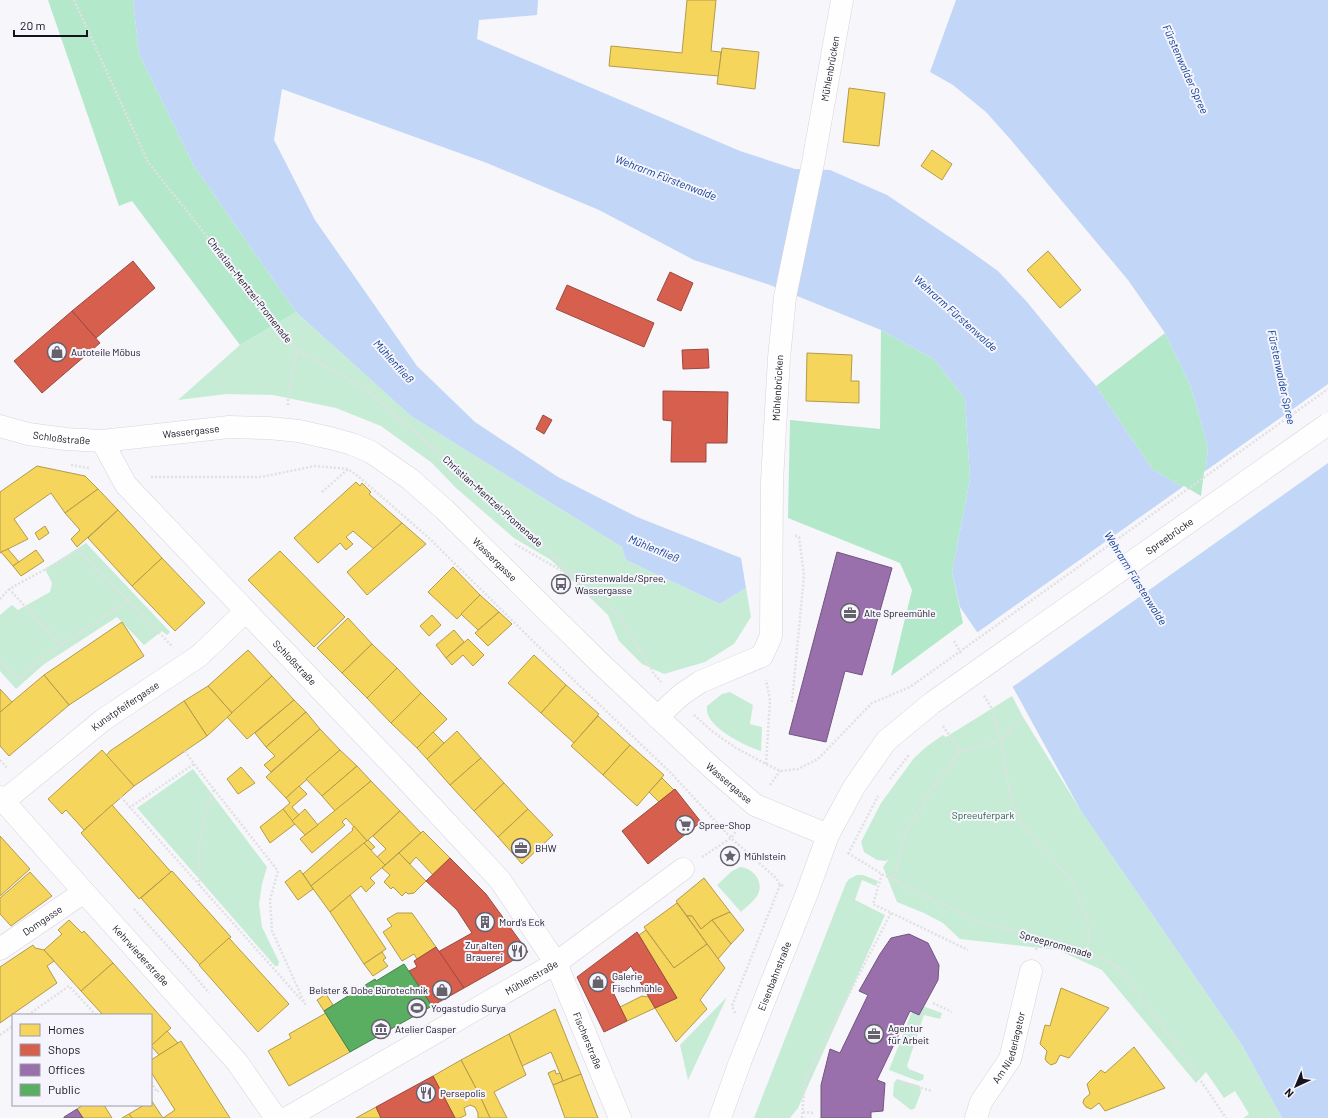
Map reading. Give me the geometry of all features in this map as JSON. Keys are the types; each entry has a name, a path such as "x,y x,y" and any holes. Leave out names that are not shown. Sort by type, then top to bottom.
{"street":[{"name":"Mühlenbrücken","path":"762,656 770,636 772,480 785,297 813,163 842,0"},
{"name":"Spreebrücke","path":"828,835 854,787 886,741 932,703 1328,424"},
{"name":"Schloßstraße","path":"0,426 28,434 66,439 102,441 126,485 500,880 556,962"},
{"name":"Wassergasse","path":"102,441 228,427 268,428 299,431 330,438 352,444 370,452 410,479 445,510 600,663 712,768 755,805 828,835"},
{"name":"Kunstpfeifergasse","path":"2,799 103,720 198,656 246,611"},
{"path":"657,717 681,695 700,682 762,656"},
{"name":"Kehrwiederstraße","path":"2,799 237,1062 276,1118"},
{"name":"Eisenbahnstraße","path":"720,1118 740,1062 807,893 828,835"},
{"name":"Mühlenstraße","path":"287,1118 556,962 683,869"},
{"name":"Domgasse","path":"0,949 84,892"},
{"name":"Fischerstraße","path":"556,962 620,1118"},
{"name":"Am Niederlagetor","path":"976,1118 981,1102 1010,1059 1031,972"}],"path":[{"name":"Christian-Mentzel-Promenade","path":"74,0 148,162 297,350 364,388 515,519 576,579"},
{"path":"288,405 288,395 297,350"},
{"path":"780,771 798,769 818,759 872,703 910,687 1328,389"},
{"path":"322,492 370,452"},
{"path":"68,464 121,476 261,477 315,466 348,469 358,476 430,539 536,644 670,772 731,838 776,878 780,885 732,1006"},
{"path":"772,526 799,537 804,575 792,702"},
{"path":"0,599 9,589 79,551 188,663"},
{"path":"9,589 61,645"},
{"path":"0,660 19,680 42,658 128,602"},
{"path":"762,656 770,700 766,764"},
{"path":"992,709 1001,741 1012,802 1024,828 1051,857 1074,886 1089,926 1088,951"},
{"path":"894,880 905,833 932,789 960,751 1001,741 1023,717"},
{"path":"939,728 946,723"},
{"path":"943,726 960,751"},
{"path":"120,797 305,1004 272,931 270,900 278,871 185,751"},
{"path":"888,782 912,752"},
{"path":"129,808 194,764"},
{"path":"200,886 199,847 206,809 214,790"},
{"name":"Spreepromenade","path":"879,794 848,853 882,874 976,921 1088,951 1118,967 1178,1047 1226,1118"},
{"path":"683,869 731,838"},
{"path":"882,874 873,904 968,950"},
{"path":"133,908 214,998"},
{"path":"802,1118 805,1079 891,913"},
{"path":"29,1014 70,986 95,1014"},
{"path":"933,1003 952,1012"},
{"path":"0,1035 12,1027"},
{"path":"898,1081 932,1091"},
{"path":"152,1084 157,1092 161,1089"},
{"path":"802,1112 816,1113"}],"green space":[{"path":"48,0 133,0 139,54 194,166 296,312 240,345 132,201 119,206"},
{"path":"296,312 411,416 622,547 626,560 720,604 746,588 751,617 734,644 705,662 664,674 642,664 619,641 608,615 551,560 514,538 456,488 432,463 381,426 336,408 273,395 227,394 178,400 240,345"},
{"path":"881,330 935,360 965,399 970,479 952,572 963,623 891,676 912,590 900,563 788,518 790,420 880,429"},
{"path":"1165,333 1191,387 1208,447 1203,499 1152,469 1096,386"},
{"path":"86,543 170,632 167,635 162,631 144,645 117,617 43,665 16,689 0,671 0,615 12,605 18,610 50,592 52,583 45,569"},
{"path":"730,692 753,705 750,724 762,727 761,751 745,745 726,734 712,721 708,713 707,706 722,694"},
{"name":"Spreeuferpark","path":"1012,696 1023,717 1081,811 1242,1045 1282,1118 1243,1118 1249,1114 1235,1091 1224,1098 1206,1072 1196,1083 1102,970 1058,950 960,939 943,923 924,913 897,902 883,867 889,859 886,861 877,860 864,852 861,842 881,803 914,758 943,735 946,737"},
{"path":"193,769 267,867 262,884 259,904 262,927 279,962 278,966 275,966 137,808"},
{"path":"740,867 754,873 760,886 757,896 741,912 717,885 732,871"},
{"path":"857,875 863,875 878,881 876,886 862,880 855,900 885,915 798,1108 790,1118 754,1118 846,883 849,879"},
{"path":"727,997 688,1080 680,1045"},
{"path":"917,1004 942,1013 940,1019 924,1015 907,1066 909,1069 924,1075 923,1080 918,1081 889,1070 911,1014"},
{"path":"897,1079 920,1086 921,1092 915,1108 911,1110 893,1096 894,1083"}],"water":[{"path":"133,0 538,0 537,15 479,20 477,39 740,151 795,169 830,170 887,195 998,271 1027,302 1096,386 1152,469 1203,499 1208,447 1191,387 1165,333 1128,280 986,112 953,85 930,72 956,0 1328,0 1328,1118 1282,1118 1242,1045 1081,811 1005,673 960,607 952,572 970,479 965,399 935,360 881,330 770,285 694,260 599,210 487,163 282,89 274,140 315,220 417,366 475,422 558,477 637,517 741,558 746,588 720,604 626,560 622,547 411,416 296,312 194,166 139,54"}],"pier":[{"path":"1328,384 1328,463 1011,688 975,634 1184,486 1201,496 1204,472"},
{"path":"1017,695 1069,792 1015,696"}],"building: Homes":[{"path":"687,0 716,0 711,51 721,52 719,76 609,66 611,46 682,53"},
{"path":"722,48 759,52 755,89 717,84"},
{"path":"849,88 885,93 879,146 843,142"},
{"path":"932,150 952,164 942,180 921,166"},
{"path":"1048,251 1081,290 1060,308 1027,270"},
{"path":"807,353 852,355 851,381 859,381 859,403 806,401"},
{"path":"37,466 85,476 98,489 65,513 51,493 14,519 28,539 0,553 0,492"},
{"path":"356,482 360,486 362,483 371,492 369,494 402,523 374,549 353,531 346,537 353,544 346,550 340,543 318,563 294,538"},
{"path":"98,489 118,510 77,547 71,539 80,530 65,513"},
{"path":"118,510 162,558 132,586 88,538"},
{"path":"402,523 426,544 367,595 347,572"},
{"path":"45,526 49,533 39,540 35,533"},
{"path":"8,549 19,562 13,566 1,552"},
{"path":"36,550 44,561 21,576 13,566"},
{"path":"280,551 345,617 314,647 248,580"},
{"path":"162,558 205,603 175,631 132,586"},
{"path":"453,567 480,595 457,619 428,592"},
{"path":"480,595 499,612 478,630 461,614"},
{"path":"499,612 512,624 488,646 475,633"},
{"path":"432,615 441,625 429,636 420,626"},
{"path":"348,618 372,644 342,673 317,648"},
{"path":"122,622 144,656 69,705 44,675"},
{"path":"454,630 464,642 446,658 436,645"},
{"path":"468,639 484,655 473,666 463,655 452,665 446,658"},
{"path":"372,644 397,668 367,698 342,673"},
{"path":"248,650 272,676 232,713 208,686"},
{"path":"534,655 566,685 541,713 508,683"},
{"path":"397,668 421,693 391,723 367,698"},
{"path":"44,675 69,705 9,756 0,746 0,712"},
{"path":"272,676 294,700 247,739 227,717"},
{"path":"566,685 599,714 574,743 541,713"},
{"path":"208,686 232,713 207,736 184,701"},
{"path":"0,689 12,702 0,712"},
{"path":"421,693 447,719 417,748 391,723"},
{"path":"294,700 306,712 266,747 255,733"},
{"path":"184,701 207,736 134,786 106,756 110,751"},
{"path":"306,712 320,729 271,772 264,765 275,756 266,747"},
{"path":"598,716 630,745 603,775 571,746"},
{"path":"320,729 340,750 286,798 266,777"},
{"path":"457,731 481,758 450,785 427,759"},
{"path":"433,732 444,743 427,759 417,748"},
{"path":"630,745 664,775 637,806 603,775"},
{"path":"102,750 134,786 84,830 66,810 62,814 48,799"},
{"path":"340,750 357,766 322,796 306,779"},
{"path":"481,758 504,783 474,811 450,785"},
{"path":"357,766 371,781 335,811 322,796"},
{"path":"241,767 255,783 238,794 227,779"},
{"path":"662,778 674,790 659,802 649,792"},
{"path":"371,781 400,811 367,841 346,818 342,822 345,825 312,853 300,839"},
{"path":"504,783 528,809 498,837 474,811"},
{"path":"299,786 307,794 292,807 299,815 292,821 283,809 290,803 286,798"},
{"path":"112,805 171,872 139,899 81,833"},
{"path":"283,809 295,824 270,843 260,827"},
{"path":"305,809 318,825 305,835 292,821"},
{"path":"528,809 553,835 522,864 498,837"},
{"path":"400,811 421,833 385,865 377,857 386,849 373,836"},
{"path":"354,826 367,841 311,886 303,874 353,830 352,829"},
{"path":"423,831 450,858 433,875 416,857 410,864 399,853"},
{"path":"0,836 30,869 0,896"},
{"path":"368,840 375,847 371,850 364,843"},
{"path":"364,843 385,865 370,878 375,883 366,892 361,886 330,912 311,886"},
{"path":"399,853 426,881 414,893 408,894 406,892 402,896 393,887 391,889 384,882 390,875 382,868"},
{"path":"300,870 313,889 298,900 285,882"},
{"path":"172,871 231,937 200,965 141,898"},
{"path":"30,872 52,896 11,926 0,914 0,898"},
{"path":"704,878 730,912 712,920 701,929 692,916 687,916 676,901"},
{"path":"350,895 386,949 364,964 330,912"},
{"path":"677,903 707,944 674,968 644,927"},
{"path":"730,912 744,930 731,944 712,920"},
{"path":"397,913 412,913 436,947 417,959 414,954 402,961 383,932 392,926 387,919"},
{"path":"687,916 692,916 701,929 712,920 731,944 718,959"},
{"path":"69,920 82,933 84,931 113,963 81,991 44,950 62,934 58,930"},
{"path":"646,930 674,968 707,944 725,968 700,1000 707,1009 676,1042 655,1008 677,998 639,935"},
{"path":"229,938 289,1004 258,1032 199,965"},
{"path":"33,945 35,948 44,950 54,961 47,966 57,983 0,1023 0,967"},
{"path":"382,952 386,958 383,960 388,966 373,976 364,964"},
{"path":"113,963 171,1028 152,1045 152,1014 102,1014 81,991"},
{"path":"1061,988 1109,1008 1069,1058 1060,1055 1056,1063 1051,1065 1045,1059 1047,1051 1040,1044 1045,1025 1050,1026"},
{"path":"326,994 333,1005 324,1011 317,1000"},
{"path":"642,996 649,997 655,1008 627,1021 620,1007"},
{"path":"555,1009 581,1074 563,1081 551,1052 522,1066 509,1034"},
{"path":"326,1013 350,1052 289,1086 268,1051 291,1038 289,1034"},
{"path":"167,1031 178,1043 159,1055 152,1045"},
{"path":"509,1034 526,1075 494,1092 507,1118 490,1118 461,1060"},
{"path":"181,1041 230,1118 163,1118 175,1110 152,1074 152,1059"},
{"path":"1134,1047 1165,1088 1105,1111 1099,1103 1091,1109 1086,1107 1083,1103 1084,1099 1090,1094 1087,1084 1101,1070 1105,1073"},
{"path":"461,1060 490,1118 478,1118 478,1113 475,1107 470,1105 464,1108 466,1115 460,1118 455,1118 433,1076"},
{"path":"555,1070 556,1074 560,1073 563,1081 553,1085 548,1073"},
{"path":"581,1074 598,1118 565,1118 553,1085"},
{"path":"152,1102 163,1118 132,1118 129,1114 142,1106 152,1106"},
{"path":"82,1106 105,1106 112,1118 83,1118 77,1109"},
{"path":"376,1107 381,1118 356,1118"},
{"path":"129,1114 132,1118 122,1118"}],"building: Shops":[{"path":"133,261 155,288 96,338 72,311"},
{"path":"670,272 693,283 681,311 657,300"},
{"path":"567,285 654,323 644,347 556,309"},
{"name":"Autoteile Möbus","path":"72,311 100,343 42,393 14,361"},
{"path":"708,349 709,368 683,369 682,350"},
{"path":"663,391 728,392 727,443 706,443 706,462 671,462 672,421 663,420"},
{"path":"543,415 552,420 544,434 536,429"},
{"path":"675,789 701,822 648,864 622,831"},
{"name":"Mord's Eck","path":"450,858 486,894 528,952 464,988 438,952 472,933 457,910 426,881"},
{"path":"637,932 677,998 655,1008 631,966 610,986 627,1021 604,1032 577,977"},
{"path":"436,947 464,988 432,1006 409,971 417,967 414,961"},
{"path":"433,1076 455,1118 381,1118 376,1107"}],"building: Offices":[{"name":"Alte Spreemühle","path":"837,552 892,568 862,675 845,671 826,742 789,734"},
{"name":"Agentur für Arbeit","path":"909,934 928,943 939,965 938,980 919,1015 910,1011 877,1080 885,1083 883,1111 871,1112 871,1118 821,1118 821,1085 830,1049 840,1053 868,995 859,991 880,954 891,938"},
{"path":"77,1109 83,1118 64,1118 64,1117"}],"building: Public":[{"path":"404,964 432,1006 350,1052 324,1011 375,979 376,981"}],"place":[{"name":"Autoteile Möbus","path":"57,352"},
{"name":"Fürstenwalde/Spree, Wassergasse","path":"561,584"},
{"name":"Alte Spreemühle","path":"850,613"},
{"name":"Spree-Shop","path":"685,825"},
{"name":"BHW","path":"521,848"},
{"name":"Mühlstein","path":"730,856"},
{"name":"Mord's Eck","path":"485,922"},
{"name":"Zur alten Brauerei","path":"517,951"},
{"name":"Galerie Fischmühle","path":"598,982"},
{"name":"Belster & Dobe Bürotechnik","path":"442,990"},
{"name":"Yogastudio Surya","path":"417,1008"},
{"name":"Atelier Casper","path":"381,1029"},
{"name":"Agentur für Arbeit","path":"874,1034"},
{"name":"Persepolis","path":"426,1093"}],"water label":[{"name":"Fürstenwalder Spree","path":"1186,69"},
{"name":"Wehrarm Fürstenwalde","path":"666,177"},
{"name":"Wehrarm Fürstenwalde","path":"956,313"},
{"name":"Mühlenfließ","path":"394,361"},
{"name":"Fürstenwalder Spree","path":"1282,377"},
{"name":"Mühlenfließ","path":"654,548"},
{"name":"Wehrarm Fürstenwalde","path":"1136,578"}]}
